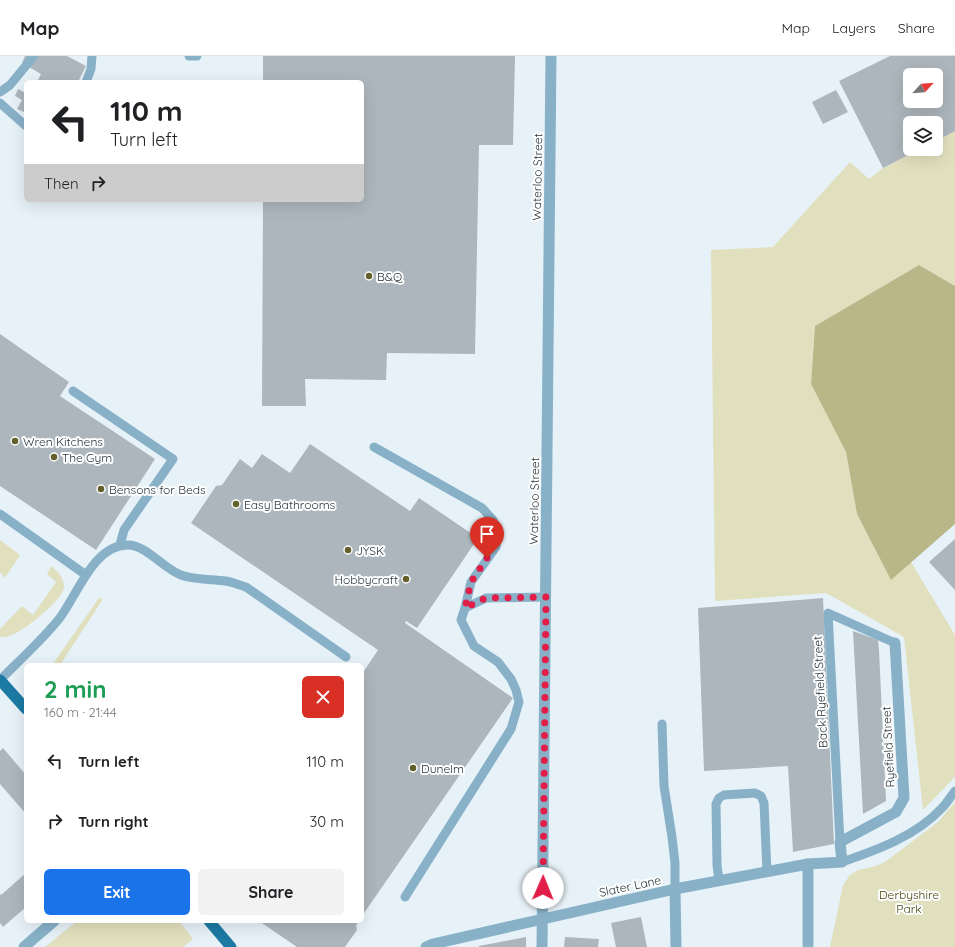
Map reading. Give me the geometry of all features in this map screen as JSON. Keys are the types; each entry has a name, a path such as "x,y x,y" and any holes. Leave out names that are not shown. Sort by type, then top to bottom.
{"main road":[{"path":"0,680 24,707"},
{"path":"211,923 231,947"}],"street":[{"name":"Waterloo Street","path":"542,947 551,56"},
{"name":"Ryefield Street","path":"840,842 896,812 904,798 895,642"},
{"path":"840,842 842,862"},
{"name":"Slater Lane","path":"426,947 433,944 675,889 808,864 842,862"},
{"path":"808,864 808,947"},
{"path":"675,889 676,947"},
{"path":"24,947 52,923"}],"lane":[{"path":"0,92 10,85 34,56"},
{"path":"87,80 91,69 92,56"},
{"path":"189,56 197,56"},
{"path":"0,103 24,124"},
{"path":"73,391 173,459 124,530 120,545"},
{"path":"374,447 482,508 493,520 497,535 496,547 471,582 461,620 474,646 498,662 511,679 519,702 511,729 405,897"},
{"path":"0,514 86,574"},
{"path":"0,680 60,618 86,574 109,549 120,545 130,545 141,548 180,575 200,579 227,581 246,587 346,657"},
{"path":"465,608 486,598 546,597"},
{"name":"Back Ryefield Street","path":"840,842 828,613 895,642"},
{"path":"662,724 664,786 675,863 675,889"},
{"path":"842,862 866,854 900,839 926,823 943,808 955,791"},
{"path":"719,881 717,865 716,804 719,798 724,795 755,793 761,796 764,802 767,872"}],"green space":[{"path":"955,131 955,286 919,265 815,326 811,384 846,452 857,514 891,579 911,562 955,635 955,775 954,778 923,810 904,637 826,593 715,601 711,250 773,247 850,162 869,179 883,168 906,156 943,156 943,137"},
{"path":"0,540 20,555 5,578 0,572"},
{"path":"51,566 63,580 64,587 57,600 32,623 23,629 15,634 0,637 0,629 22,606 33,615 56,582 47,574"},
{"path":"99,598 103,599 61,663 53,663"},
{"name":"Derbyshire Park","path":"955,802 955,947 830,947 843,885 850,875 858,870 876,866 885,862 938,822"},
{"path":"75,923 181,923 193,939 183,947 45,947"}],"shaded area":[{"path":"919,265 955,286 955,524 891,580 857,514 846,452 811,384 815,326"}],"building":[{"path":"25,56 67,56 86,66 79,80 38,80 41,74 22,63"},
{"name":"B&Q","path":"263,56 515,56 513,145 479,145 475,354 387,353 386,380 305,379 306,406 262,406 263,202 364,202 364,80 263,80"},
{"path":"890,56 955,56 955,131 943,137 943,116 903,116 903,156 906,156 883,168 839,81"},
{"path":"18,89 24,92 24,112 17,109 22,100 15,96"},
{"path":"836,90 848,112 823,124 812,102"},
{"path":"0,334 69,382 60,396 155,459 96,550 0,486"},
{"path":"310,444 410,511 419,498 478,538 417,628 406,621 405,623 513,698 364,913 364,671 378,650 191,523 216,486 222,485 240,459 252,468 262,454 290,473"},
{"path":"955,539 955,590 929,562"},
{"path":"823,598 834,844 793,852 788,766 704,771 698,608"},
{"path":"853,631 878,640 879,650 886,801 863,814"},
{"path":"3,748 24,773 24,812 0,784 0,751"},
{"path":"24,875 24,909 3,927 0,923 0,894 1,895"},
{"path":"641,917 647,947 616,947 611,923"},
{"path":"262,923 358,923 356,925 357,930 345,947 297,947"},
{"path":"526,937 526,947 479,947 479,946"},
{"path":"565,937 599,939 598,947 564,947"}],"place":[{"name":"B&Q","path":"369,276"},
{"name":"Wren Kitchens","path":"15,441"},
{"name":"The Gym","path":"54,457"},
{"name":"Bensons for Beds","path":"101,489"},
{"name":"Easy Bathrooms","path":"236,504"},
{"name":"JYSK","path":"348,550"},
{"name":"Hobbycraft","path":"406,579"},
{"name":"Dunelm","path":"413,768"}],"route":[{"path":"487,558 471,582 465,608 486,598 546,597 543,888"}]}
